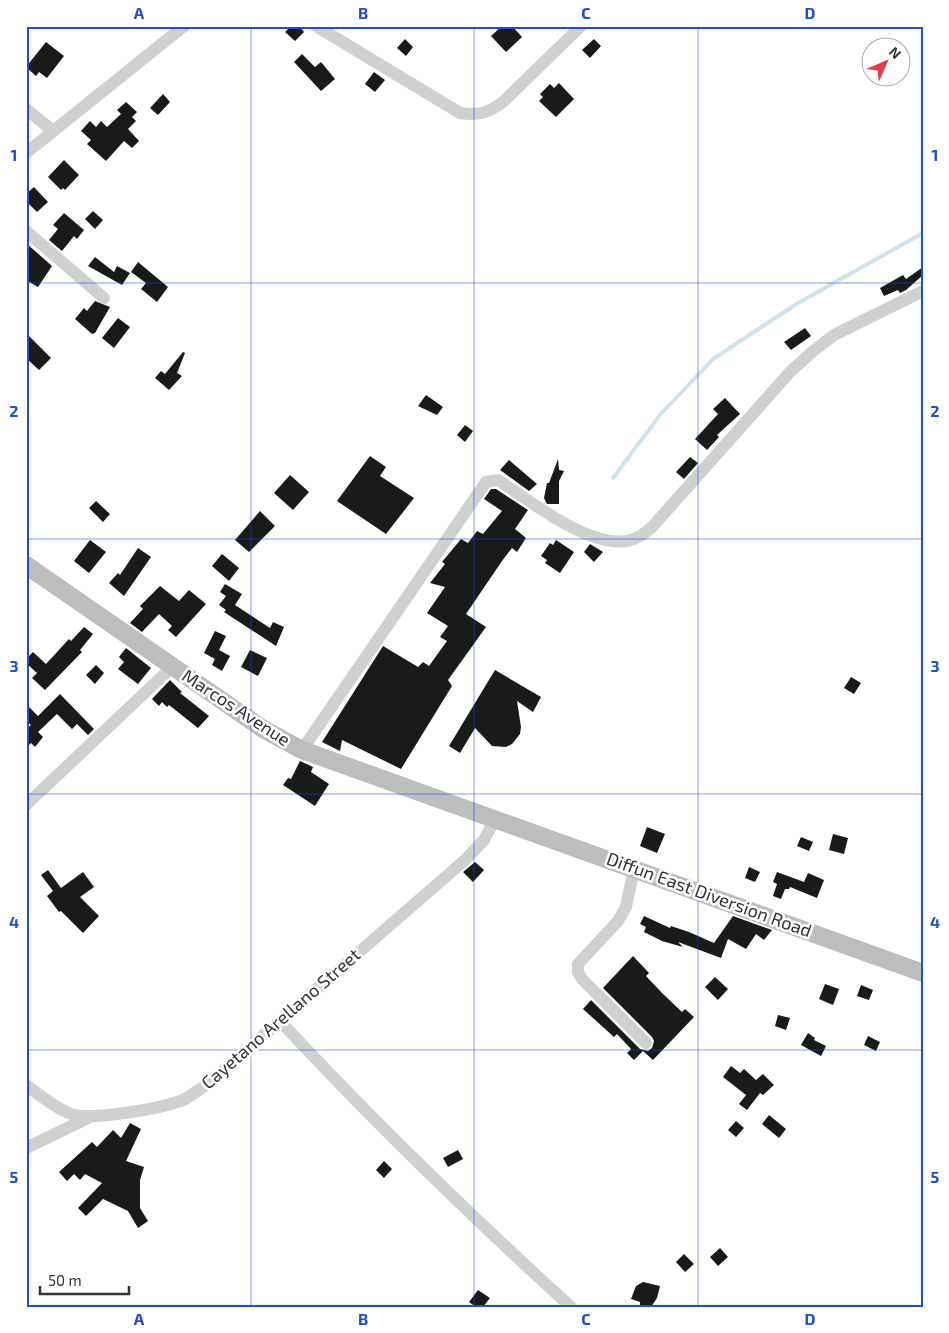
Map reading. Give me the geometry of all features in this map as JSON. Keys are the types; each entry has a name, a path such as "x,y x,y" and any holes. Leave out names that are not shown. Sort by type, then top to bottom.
{"main road":[{"name":"Marcos Avenue","path":"27,568 263,729 302,750 495,819"},
{"name":"Diffun East Diversion Road","path":"495,819 923,972"}],"street":[{"path":"26,153 52,130 184,26"},
{"path":"316,26 460,114 476,115 489,112 502,102 581,26"},
{"path":"26,110 52,130"},
{"path":"26,231 104,298"},
{"path":"302,750 486,482 498,480 580,532 626,541 641,537 653,526 790,372 812,352 834,335 923,292"},
{"path":"26,805 172,667"},
{"name":"Cayetano Arellano Street","path":"26,1085 71,1114 90,1117 160,1106 184,1099 204,1086 465,860 484,840 495,819"},
{"path":"634,868 626,907 607,934 578,964 578,972 582,979 646,1043"},
{"path":"280,1021 356,1103 440,1185 571,1307"},
{"path":"26,1148 90,1117"}],"building":[{"path":"291,26 299,26 304,32 295,41 285,32"},
{"path":"502,26 512,26 522,37 506,52 491,36"},
{"path":"405,39 413,47 406,56 397,48"},
{"path":"594,39 601,46 590,58 582,50"},
{"path":"46,42 64,56 47,78 39,72 36,76 26,67"},
{"path":"302,54 315,67 321,62 335,79 321,91 294,62"},
{"path":"374,72 385,80 375,92 365,84"},
{"path":"559,83 574,99 556,117 539,101 543,97 540,94 550,84 554,88"},
{"path":"163,94 170,102 158,115 150,108"},
{"path":"126,102 137,112 132,117 136,121 128,129 139,141 132,148 124,141 106,161 87,144 91,140 81,131 90,121 96,127 101,121 107,127 121,114 117,110"},
{"path":"64,160 79,175 65,190 63,188 61,190 48,177"},
{"path":"34,187 48,202 37,212 26,201 26,194"},
{"path":"93,211 103,220 95,229 85,219"},
{"path":"64,213 84,230 77,239 74,236 62,251 49,240 58,229 53,225"},
{"path":"26,243 52,266 38,287 26,280"},
{"path":"95,257 114,272 117,266 130,273 122,285 88,266"},
{"path":"138,262 168,287 157,302 141,289 146,283 131,272"},
{"path":"923,267 923,275 906,290 900,293 898,290 884,296 880,288 903,275 906,279"},
{"path":"95,301 110,307 95,333 92,334 75,319 84,308 87,311"},
{"path":"118,318 130,327 114,348 102,338"},
{"path":"805,328 811,336 791,350 784,342"},
{"path":"26,333 51,358 39,370 26,358"},
{"path":"183,352 185,353 177,373 182,376 169,390 155,378 161,371 165,374"},
{"path":"426,395 443,407 437,415 418,406"},
{"path":"725,398 740,414 717,435 719,437 707,450 695,439 718,414 713,409"},
{"path":"465,425 473,431 465,442 457,435"},
{"path":"370,456 386,467 380,476 414,498 386,534 337,501"},
{"path":"690,457 698,463 684,479 676,472"},
{"path":"558,459 559,470 564,471 559,481 559,504 547,504 544,498 547,483 549,483"},
{"path":"509,460 537,484 529,491 500,470"},
{"path":"290,475 309,492 293,510 274,493"},
{"path":"491,489 496,489 528,510 515,529 526,538 517,552 512,548 466,614 486,627 448,680 452,686 401,769 342,740 340,751 322,742 383,646 418,667 423,662 429,666 447,641 440,637 448,626 427,613 445,587 430,583 445,564 442,562 461,539 468,543 477,531 483,534 502,511 484,499"},
{"path":"96,501 110,514 103,522 89,508"},
{"path":"260,511 275,526 249,552 235,540"},
{"path":"90,540 106,552 89,573 74,561"},
{"path":"556,540 574,552 560,573 545,563 547,560 541,556 550,543 553,545"},
{"path":"590,544 603,552 594,562 584,552"},
{"path":"138,548 151,557 124,596 109,583 118,573 120,575"},
{"path":"222,554 239,568 229,581 212,566"},
{"path":"225,584 242,594 235,605 270,628 273,622 284,627 276,646 224,612 226,610 219,605 226,596 220,592"},
{"path":"160,586 179,601 189,590 206,604 176,637 168,630 172,626 159,614 142,632 130,623 143,609 140,606"},
{"path":"84,627 93,634 80,650 82,652 45,690 32,678 37,673 26,663 26,659 33,652 46,664 69,639 71,641"},
{"path":"215,631 226,636 219,650 230,656 222,671 212,665 215,659 204,653"},
{"path":"126,648 151,668 138,684 118,669 124,662 119,657"},
{"path":"250,650 267,658 258,676 241,667"},
{"path":"96,665 104,673 95,684 86,675"},
{"path":"495,670 541,697 533,712 517,701 521,727 520,734 512,744 506,747 492,746 475,728 460,753 449,746"},
{"path":"851,677 861,683 854,694 844,688"},
{"path":"170,680 182,692 180,693 209,716 198,728 169,705 167,707 162,702 159,706 152,699"},
{"path":"60,694 94,729 88,735 77,724 72,729 57,714 38,732 43,737 35,747 31,743 26,748 26,729 31,725 26,721 26,704 38,716"},
{"path":"300,761 313,767 311,772 329,784 315,806 283,785 288,778 291,779"},
{"path":"647,827 665,834 657,853 640,846"},
{"path":"833,834 848,838 844,854 829,850"},
{"path":"801,837 813,842 809,851 797,846"},
{"path":"475,862 484,870 473,882 463,872"},
{"path":"749,867 760,872 755,882 745,878"},
{"path":"48,870 61,888 83,872 94,887 80,897 99,916 83,933 61,911 59,912 47,896 53,891 41,875"},
{"path":"777,872 804,882 808,873 824,880 817,898 790,887 785,889 781,899 773,896 777,884 773,882"},
{"path":"644,916 670,928 671,926 689,932 714,943 733,916 772,930 764,940 756,934 746,949 728,939 721,958 678,942 683,947 662,941 644,932 646,927 640,924"},
{"path":"633,956 649,973 646,976 662,993 682,1012 685,1009 694,1017 653,1060 643,1051 634,1060 627,1053 631,1049 617,1034 614,1037 583,1009 591,1000 640,1049 648,1051 652,1048 654,1041 652,1037 603,988"},
{"path":"715,977 728,989 718,1000 705,987"},
{"path":"825,984 839,989 833,1005 819,999"},
{"path":"861,985 873,990 869,1000 857,996"},
{"path":"778,1015 790,1018 786,1030 775,1026"},
{"path":"808,1033 815,1038 814,1040 826,1046 821,1056 801,1045"},
{"path":"868,1036 880,1042 876,1051 864,1045"},
{"path":"731,1066 740,1073 744,1069 756,1080 763,1074 774,1085 763,1095 760,1093 747,1110 739,1104 746,1095 723,1077"},
{"path":"769,1115 786,1129 779,1138 762,1124"},
{"path":"736,1121 744,1128 736,1137 728,1130"},
{"path":"130,1123 141,1129 126,1161 144,1167 140,1180 140,1208 148,1221 138,1228 128,1211 103,1199 86,1216 78,1208 102,1183 85,1174 80,1180 74,1174 67,1181 59,1172 92,1142 97,1147 113,1130 121,1138"},
{"path":"458,1150 463,1159 448,1167 443,1158"},
{"path":"384,1161 392,1169 384,1178 376,1170"},
{"path":"720,1248 728,1257 718,1266 710,1257"},
{"path":"684,1254 694,1264 685,1272 676,1262"},
{"path":"643,1282 660,1286 657,1298 651,1307 640,1307 640,1302 631,1299 636,1286"},
{"path":"478,1290 490,1298 483,1307 476,1307 469,1302"}],"waterway":[{"path":"613,478 660,415 713,359 798,303 923,233"}]}
